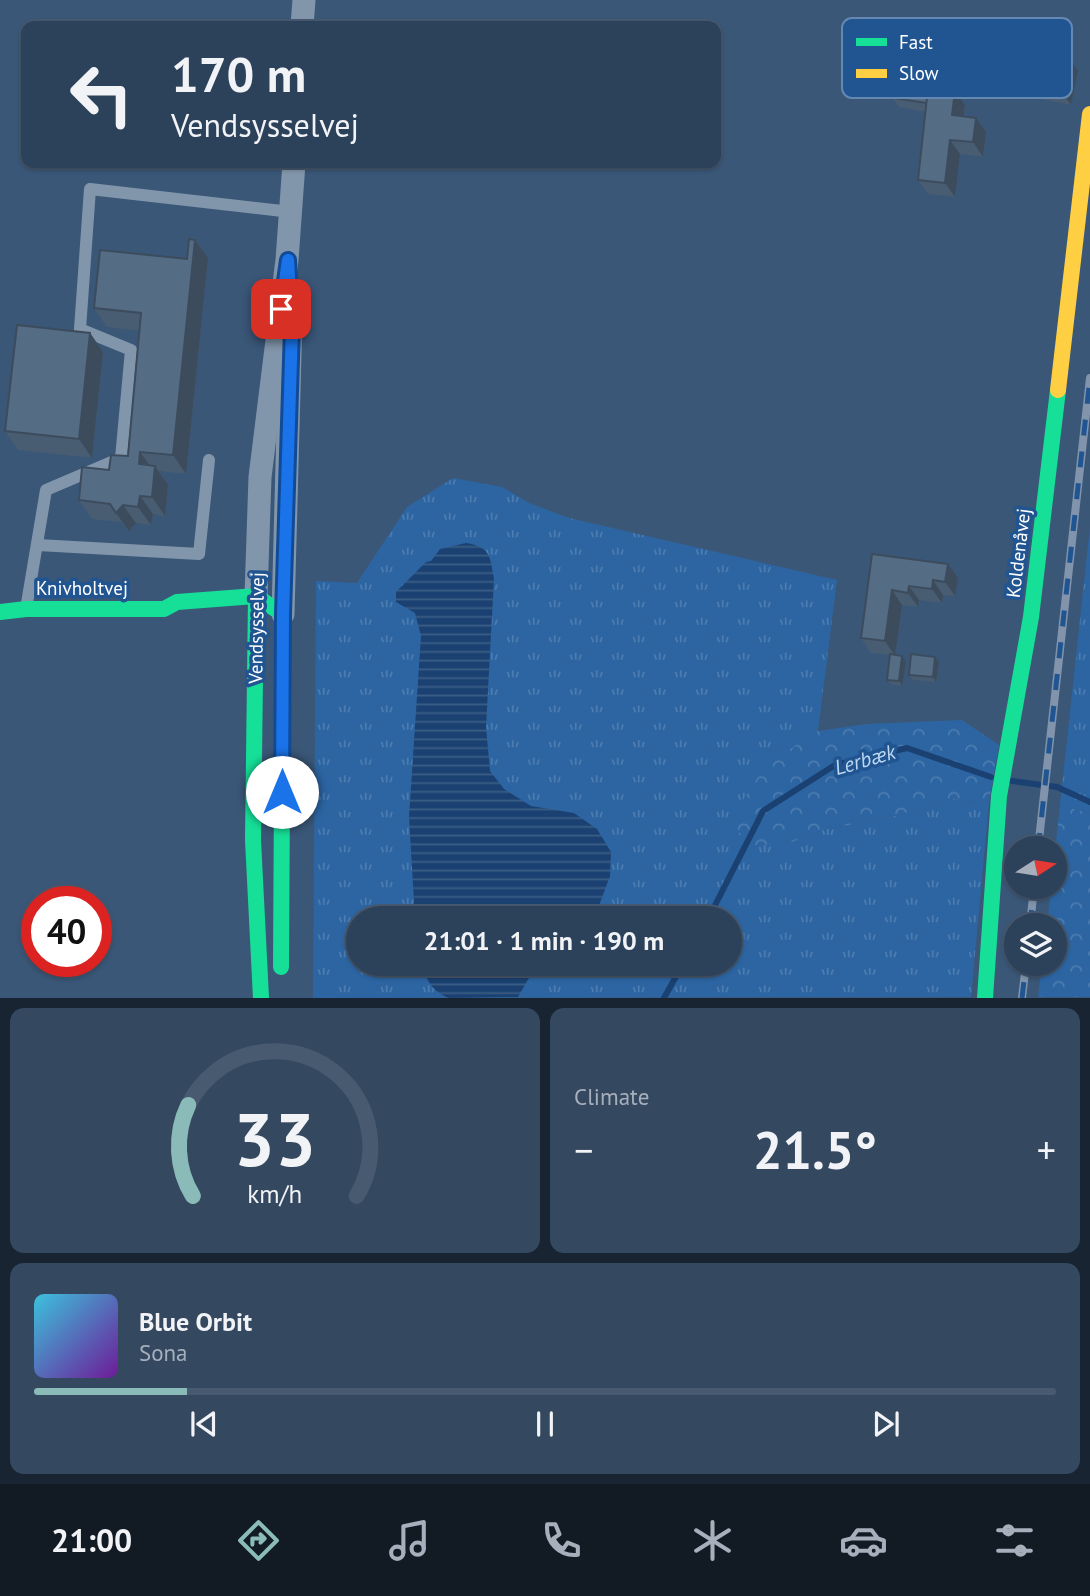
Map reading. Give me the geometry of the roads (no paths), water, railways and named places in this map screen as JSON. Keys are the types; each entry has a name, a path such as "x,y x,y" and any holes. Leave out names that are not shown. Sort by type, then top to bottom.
{"street":[{"path":"302,21 304,0"},
{"name":"Koldenåvej","path":"985,998 999,796 1032,604 1090,114"},
{"name":"Vendsysselvej","path":"261,998 253,840 250,625 256,596 260,477 288,260 294,168"},
{"name":"Vendsysselvej","path":"281,984 283,614 292,328 288,260"},
{"path":"256,596 283,614"},
{"name":"Knivholtvej","path":"0,612 26,609 164,608 177,602 256,596"},
{"name":"Knivholtvej","path":"164,608 177,617 188,617"},
{"path":"250,625 283,614"}],"lane":[{"path":"26,609 46,491 121,458 131,350 80,329 90,189 290,212"},
{"path":"38,545 199,554 209,460"}],"waterway":[{"name":"Lerbæk","path":"715,906 763,811 835,765 907,748 991,777"},
{"name":"Lerbæk","path":"1012,781 1057,787 1090,802"},
{"name":"Lerbæk","path":"664,998 676,976"}],"railway":[{"path":"1039,836 1090,378"},
{"path":"1031,913 1033,900"},
{"path":"1022,998 1025,976"}]}
